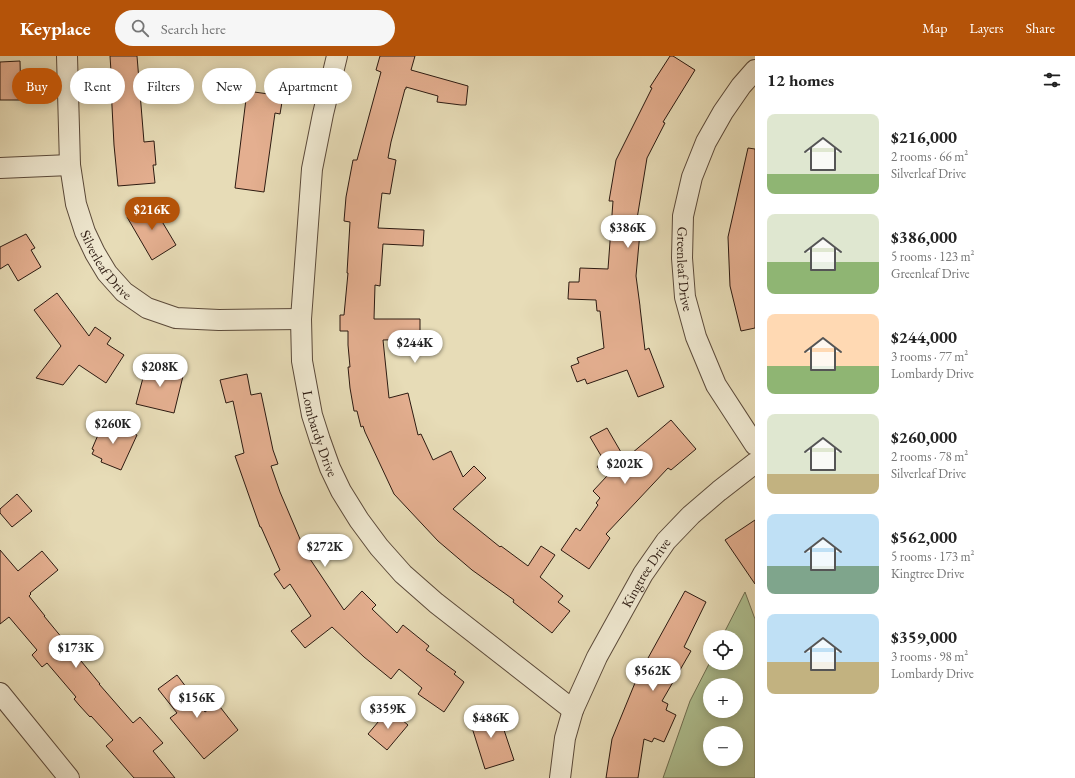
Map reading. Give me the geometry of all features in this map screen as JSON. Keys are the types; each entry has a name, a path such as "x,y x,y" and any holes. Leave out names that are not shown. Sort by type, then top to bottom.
{"street":[{"name":"Silverleaf Drive","path":"67,56 70,165 76,204 85,232 107,274 124,292 147,308 176,318 219,320 300,319"},
{"name":"Lombardy Drive","path":"337,56 312,169 300,319 302,360 312,415 330,468 341,491 359,520 378,547 402,574 436,603 573,710"},
{"name":"Greenleaf Drive","path":"755,70 741,86 723,112 706,142 692,177 684,216 682,258 685,297 696,337 716,385 755,445"},
{"path":"0,168 70,165"},
{"name":"Kingtree Drive","path":"560,778 565,738 573,710 597,657 643,574 666,541 690,515 755,463"},
{"path":"0,694 69,778"}],"green space":[{"path":"745,592 755,619 755,778 663,778 690,701 706,670 743,670 743,630 726,630"}],"building":[{"path":"110,56 137,56 138,68 133,68 133,104 141,104 144,142 154,141 156,165 153,165 155,183 118,186 112,104 125,104 125,68 111,68"},
{"path":"380,56 415,56 411,70 468,86 466,105 437,102 438,96 406,87 391,142 388,158 396,160 390,194 382,193 378,228 424,230 423,246 383,244 380,286 375,285 374,319 420,319 420,339 383,340 389,398 408,393 418,435 421,434 433,460 451,451 463,477 474,466 486,478 453,509 500,547 501,546 528,566 541,546 555,555 540,577 563,596 558,602 570,611 552,633 513,602 514,600 472,570 438,541 394,494 363,426 361,427 357,411 354,411 348,367 350,367 348,331 340,331 340,315 344,315 348,273 350,222 344,221 346,197 353,160 357,160 381,72 376,70"},
{"path":"670,56 673,56 695,70 663,122 665,123 647,158 635,231 640,232 636,276 645,350 649,348 664,387 638,397 627,370 587,384 585,379 577,382 571,366 579,363 577,358 604,348 600,311 597,311 596,300 568,299 569,282 579,282 580,268 608,269 613,201 609,201 616,160 652,88 650,87"},
{"path":"20,61 20,68 12,68 12,100 0,100 0,62"},
{"path":"256,92 264,93 264,104 282,104 280,114 275,113 264,192 235,188 245,104 256,104"},
{"path":"748,148 755,149 755,328 741,331 730,286 728,237"},
{"path":"151,203 176,245 152,260 127,217"},
{"path":"26,234 35,248 31,250 41,267 18,281 8,264 0,269 0,247"},
{"path":"57,293 89,336 95,327 111,338 107,344 124,355 106,383 79,365 63,385 36,378 61,346 34,310"},
{"path":"147,363 184,372 174,413 136,404"},
{"path":"247,374 251,395 261,393 273,450 278,464 271,466 280,492 306,553 344,610 362,591 376,605 372,609 397,633 403,625 429,646 426,650 456,672 454,674 464,682 444,712 418,694 422,688 399,669 391,679 364,657 332,627 305,648 291,631 311,616 290,584 284,589 274,574 280,570 260,527 235,456 244,453 233,401 226,403 220,380"},
{"path":"671,420 696,449 671,470 668,468 606,534 610,538 589,569 561,550 576,528 580,531 598,505 596,503 600,498 593,491 607,476 597,467 603,459 590,437 607,428 625,459"},
{"path":"104,421 137,435 121,470 101,462 102,459 92,454 94,450 92,449"},
{"path":"17,494 32,511 12,527 0,513 0,509"},
{"path":"755,520 755,584 725,540"},
{"path":"0,550 18,571 42,551 58,570 30,593 31,594 29,596 99,684 133,723 140,717 163,743 153,751 175,778 134,778 106,746 113,740 79,705 74,699 76,697 47,663 42,667 32,655 37,650 9,617 0,624"},
{"path":"685,591 706,602 684,647 691,651 662,701 668,704 666,710 676,715 664,742 654,738 652,742 644,739 638,778 606,778 612,739 637,678"},
{"path":"177,675 205,712 217,703 238,730 204,759 170,718 177,713 158,689"},
{"path":"389,709 408,725 387,750 368,734"},
{"path":"497,709 514,760 485,769 469,718"}]}
